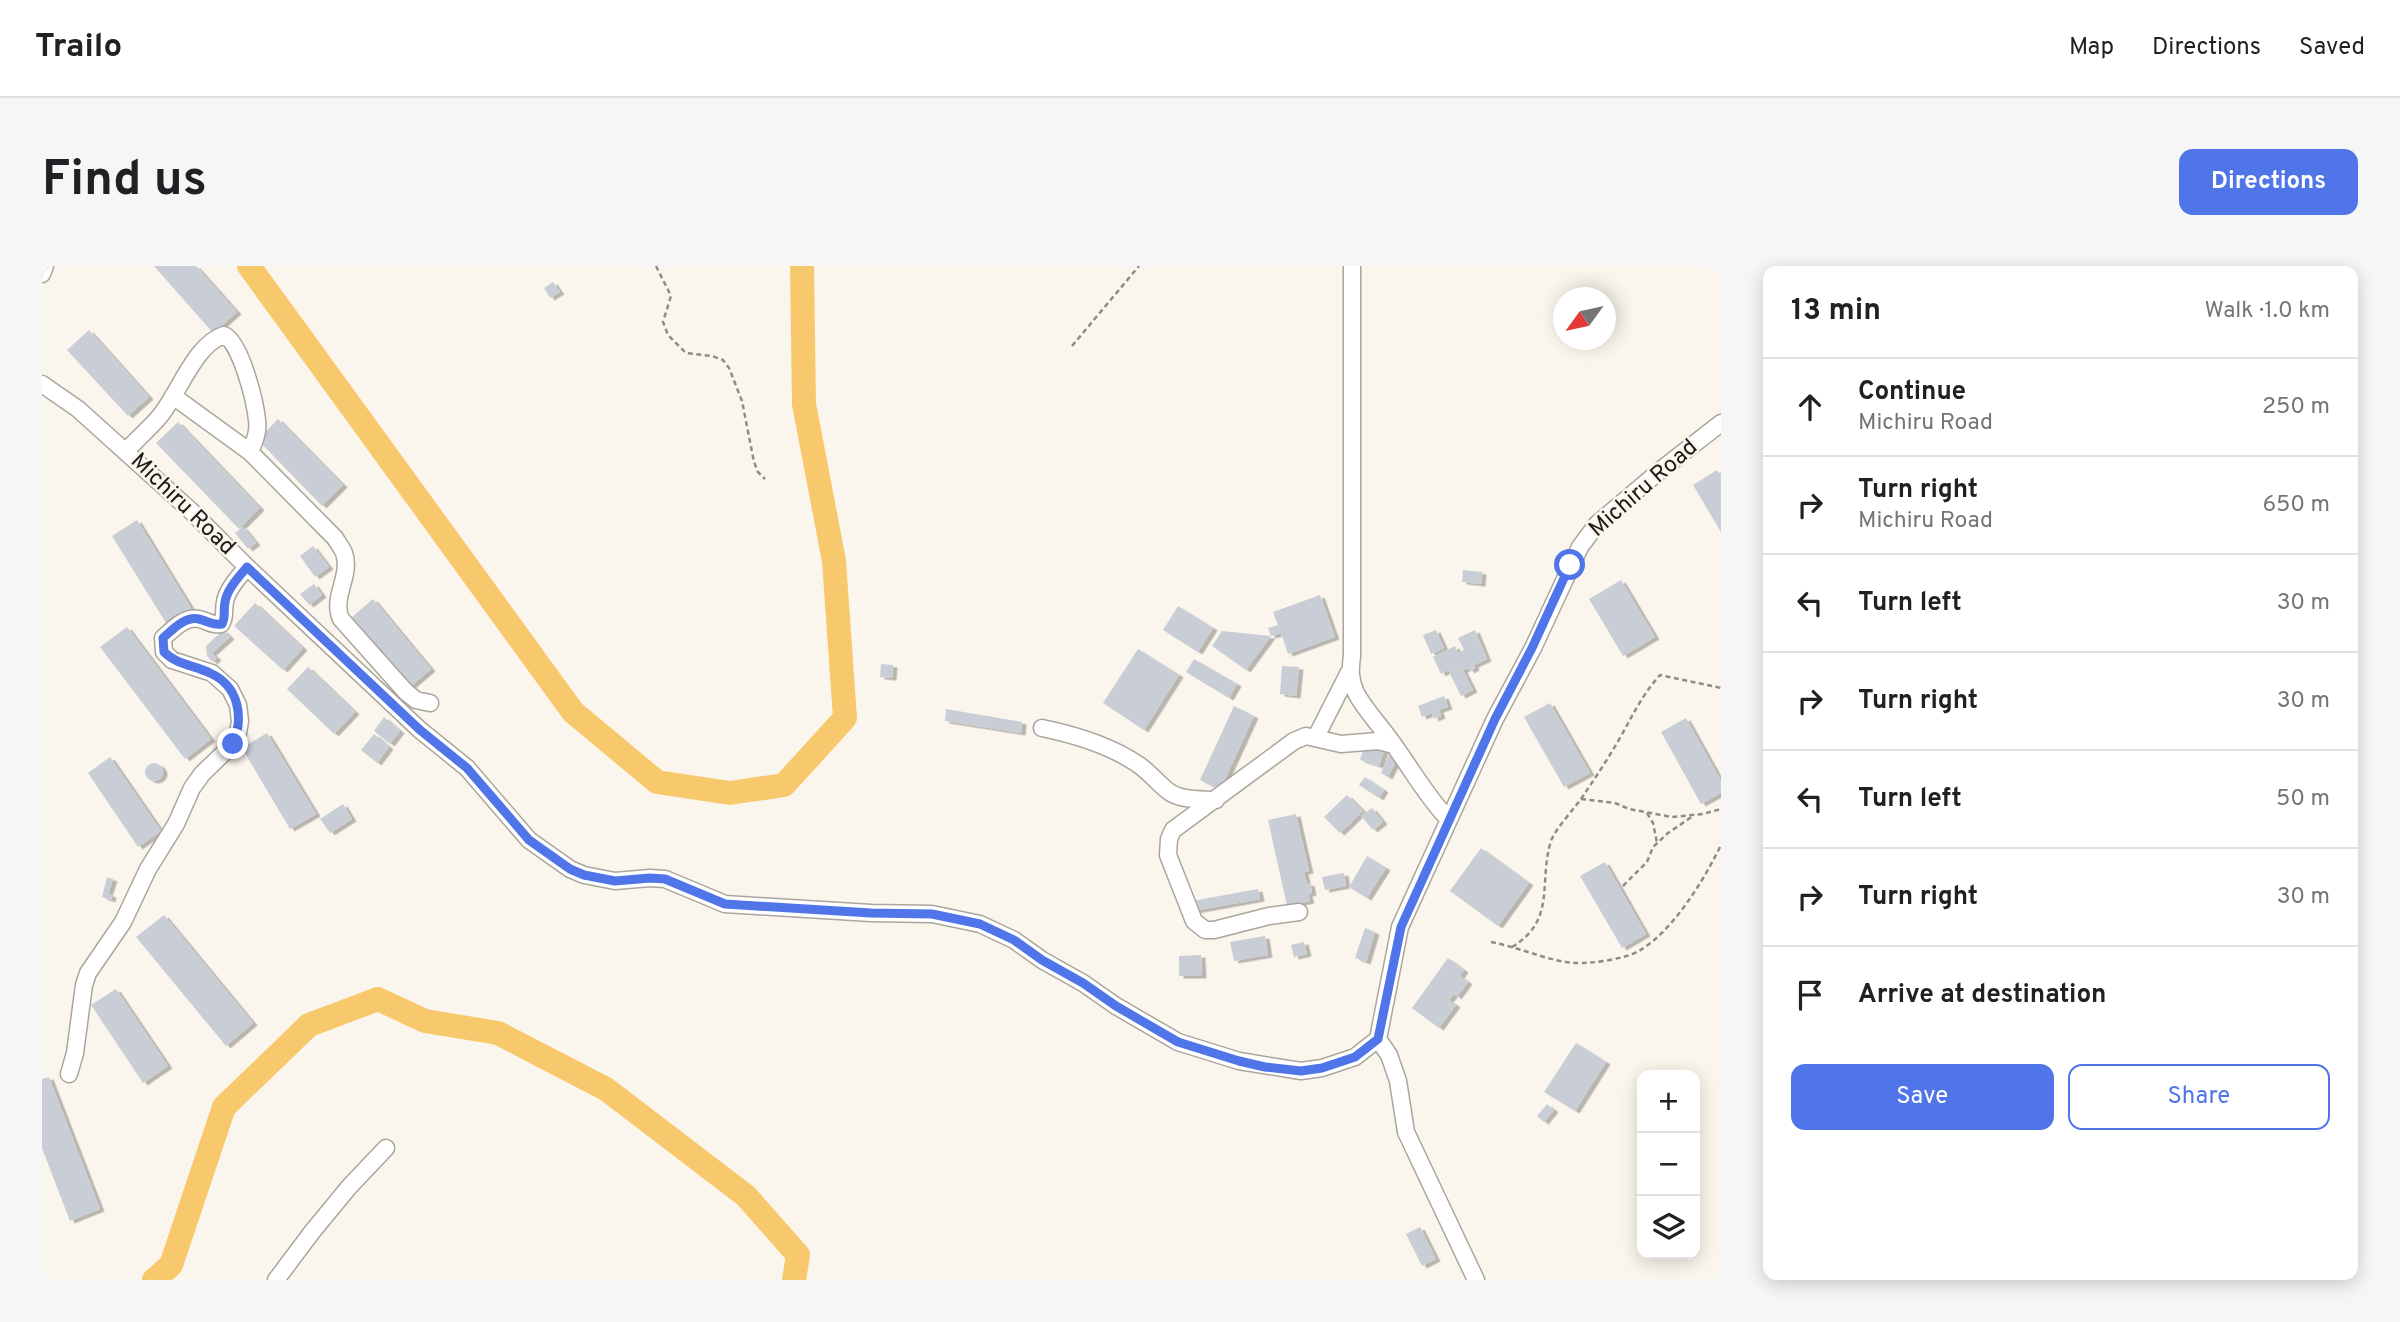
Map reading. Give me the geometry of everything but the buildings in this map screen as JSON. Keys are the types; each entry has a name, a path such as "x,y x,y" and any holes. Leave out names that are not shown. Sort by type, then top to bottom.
{"street":[{"path":"42,274 45,266"},
{"path":"1316,737 1349,672 1352,656 1353,266"},
{"path":"126,451 160,415 186,373 207,347 224,335 231,339 238,351 258,422 257,435 250,452"},
{"name":"Michiru Road","path":"42,384 78,409 126,451 420,730 467,768 529,840 570,869 584,875 615,881 665,879 725,904 932,914 980,924 1014,940 1042,960 1178,1042 1265,1067 1301,1071 1322,1068 1355,1057 1378,1039 1401,927 1495,719 1580,547 1597,524 1721,423"},
{"path":"173,396 250,452 335,538 344,553 346,570 337,611 341,619 406,692 416,700 430,703"},
{"path":"69,1074 88,973 123,922 148,869 176,824 192,788 202,774 233,744 238,733 238,705 230,689 212,673 172,660 164,652 163,638 190,619 198,618 217,626 222,624 227,594 247,567"},
{"path":"1349,672 1356,693 1428,798 1448,820"},
{"path":"1042,728 1082,737 1107,748 1140,765 1170,792 1181,797 1216,800"},
{"path":"1299,912 1205,930 1194,921 1168,855 1169,839 1173,830 1294,741 1306,736 1341,744 1378,741 1394,745"},
{"path":"1378,1039 1389,1055 1398,1081 1406,1132 1476,1280"},
{"path":"276,1280 319,1223 386,1148"}],"path":[{"path":"656,266 671,296 663,322 668,335 686,353 712,356 723,360 729,368 743,401 754,462 765,479"},
{"path":"1072,346 1139,266"},
{"path":"1512,947 1528,935 1538,922 1552,838 1581,799 1644,693 1660,675 1675,676 1721,688"},
{"path":"1581,799 1615,803 1629,809 1672,817 1721,808"},
{"path":"1646,811 1653,823 1657,843"},
{"path":"1623,886 1647,862 1657,843 1694,815"},
{"path":"1491,942 1578,963 1639,951 1675,918 1699,887 1721,845"}],"waterway":[{"path":"249,266 573,712 657,782 730,793 784,785 845,718 834,561 804,404 802,266"},
{"path":"154,1280 171,1265 224,1107 309,1025 378,999 425,1021 498,1033 606,1089 746,1196 798,1255 794,1280"}],"route":[{"path":"233,744 240,722 238,705 230,689 212,673 172,660 164,652 163,638 190,619 198,618 217,626 222,624 227,594 247,567 420,730 467,768 529,840 570,869 584,875 615,881 665,879 725,904 932,914 980,924 1014,940 1042,960 1178,1042 1239,1061 1301,1071 1322,1068 1355,1057 1378,1039 1401,927 1495,719 1532,648 1570,565"}]}
